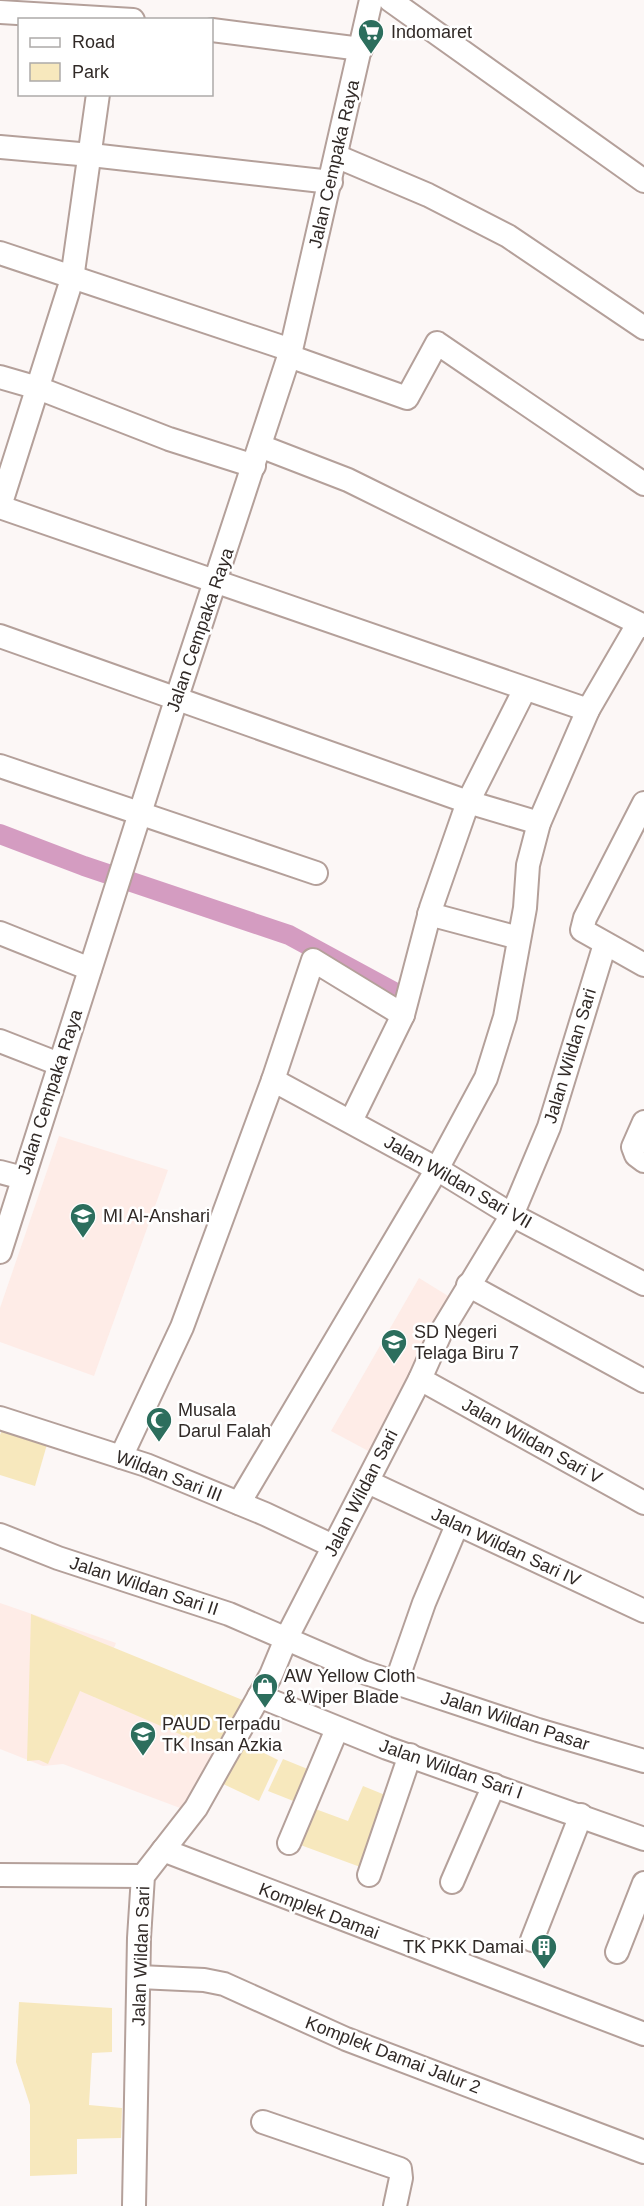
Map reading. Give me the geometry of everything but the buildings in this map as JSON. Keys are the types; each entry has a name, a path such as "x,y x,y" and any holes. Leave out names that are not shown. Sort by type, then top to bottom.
{"street":[{"name":"Jalan Cempaka Raya","path":"0,1252 177,697 217,581 290,353 371,0"},
{"path":"390,0 644,181"},
{"path":"0,12 106,18"},
{"path":"213,30 361,49"},
{"path":"98,96 72,279 0,506 588,710"},
{"path":"0,147 331,182"},
{"path":"336,156 428,195 508,236 644,328"},
{"path":"0,253 290,353 407,398 437,343 644,484"},
{"path":"0,377 38,388 169,439 257,456 348,480 641,625 588,710 539,823 528,865 527,889 505,1017 493,1060 437,1169 239,1503"},
{"path":"0,636 468,802 539,823"},
{"path":"351,1121 403,1015 429,914 468,802 525,689"},
{"path":"0,766 316,873"},
{"path":"644,803 582,924 585,933 644,965"},
{"path":"429,914 519,938"},
{"path":"0,933 90,969"},
{"name":"Jalan Wildan Sari","path":"134,2206 143,1876 196,1808 259,1696 333,1546 420,1379 440,1334 512,1215 549,1127 605,945"},
{"path":"121,1457 182,1327 273,1080 313,960 403,1015"},
{"path":"0,1041 59,1064"},
{"name":"Jalan Wildan Sari VII","path":"273,1080 437,1169 512,1215 644,1284"},
{"path":"644,1122 633,1147 636,1155 644,1161"},
{"path":"0,1172 23,1178"},
{"path":"468,1285 644,1381"},
{"name":"Jalan Wildan Sari V","path":"420,1379 644,1503"},
{"name":"Wildan Sari III","path":"0,1418 121,1457 239,1503 333,1546"},
{"name":"Jalan Wildan Sari IV","path":"368,1482 644,1611"},
{"path":"396,1683 424,1603 457,1525"},
{"name":"Jalan Wildan Sari II","path":"0,1535 58,1558 229,1614 286,1639"},
{"name":"Jalan Wildan Pasar","path":"286,1639 396,1683 538,1730 644,1761"},
{"name":"Jalan Wildan Sari I","path":"259,1696 337,1729 644,1839"},
{"path":"290,1843 337,1729"},
{"path":"369,1875 410,1755"},
{"path":"453,1882 494,1785"},
{"path":"532,1940 581,1815"},
{"name":"Komplek Damai","path":"163,1850 644,2034"},
{"path":"0,1875 143,1876"},
{"path":"617,1952 644,1883"},
{"name":"Komplek Damai Jalur 2","path":"139,1977 204,1980 224,1984 346,2039 644,2152"},
{"path":"263,2122 400,2169 401,2178 395,2206"}],"shaded area":[{"name":"MI Al-Anshari","path":"59,1136 168,1170 94,1376 0,1342 0,1308"},
{"name":"SD Negeri Telaga Biru 7","path":"419,1278 453,1299 372,1453 331,1431"},
{"path":"0,1603 116,1643 94,1697 224,1750 188,1811 63,1764 43,1766 0,1749"}],"green space":[{"path":"3,1427 48,1441 35,1486 0,1475 0,1435"},
{"path":"31,1614 245,1701 221,1752 80,1691 48,1764 39,1760 27,1761"},
{"path":"240,1741 278,1760 259,1801 219,1782"},
{"path":"283,1759 315,1772 301,1804 268,1791"},
{"path":"363,1786 390,1797 363,1868 295,1843 310,1807 348,1821"},
{"path":"19,2002 112,2008 112,2052 92,2053 89,2105 122,2108 121,2138 77,2139 77,2174 30,2176 30,2105 16,2062"}],"waterway":[{"path":"0,834 84,866 289,935 396,993"}],"place":[{"name":"Indomaret","path":"371,55"},
{"name":"MI Al-Anshari","path":"83,1239"},
{"name":"SD Negeri Telaga Biru 7","path":"394,1365"},
{"name":"Musala Darul Falah","path":"159,1443"},
{"name":"AW Yellow Cloth & Wiper Blade","path":"265,1709"},
{"name":"PAUD Terpadu TK Insan Azkia","path":"143,1757"},
{"name":"TK PKK Damai","path":"544,1970"}]}
